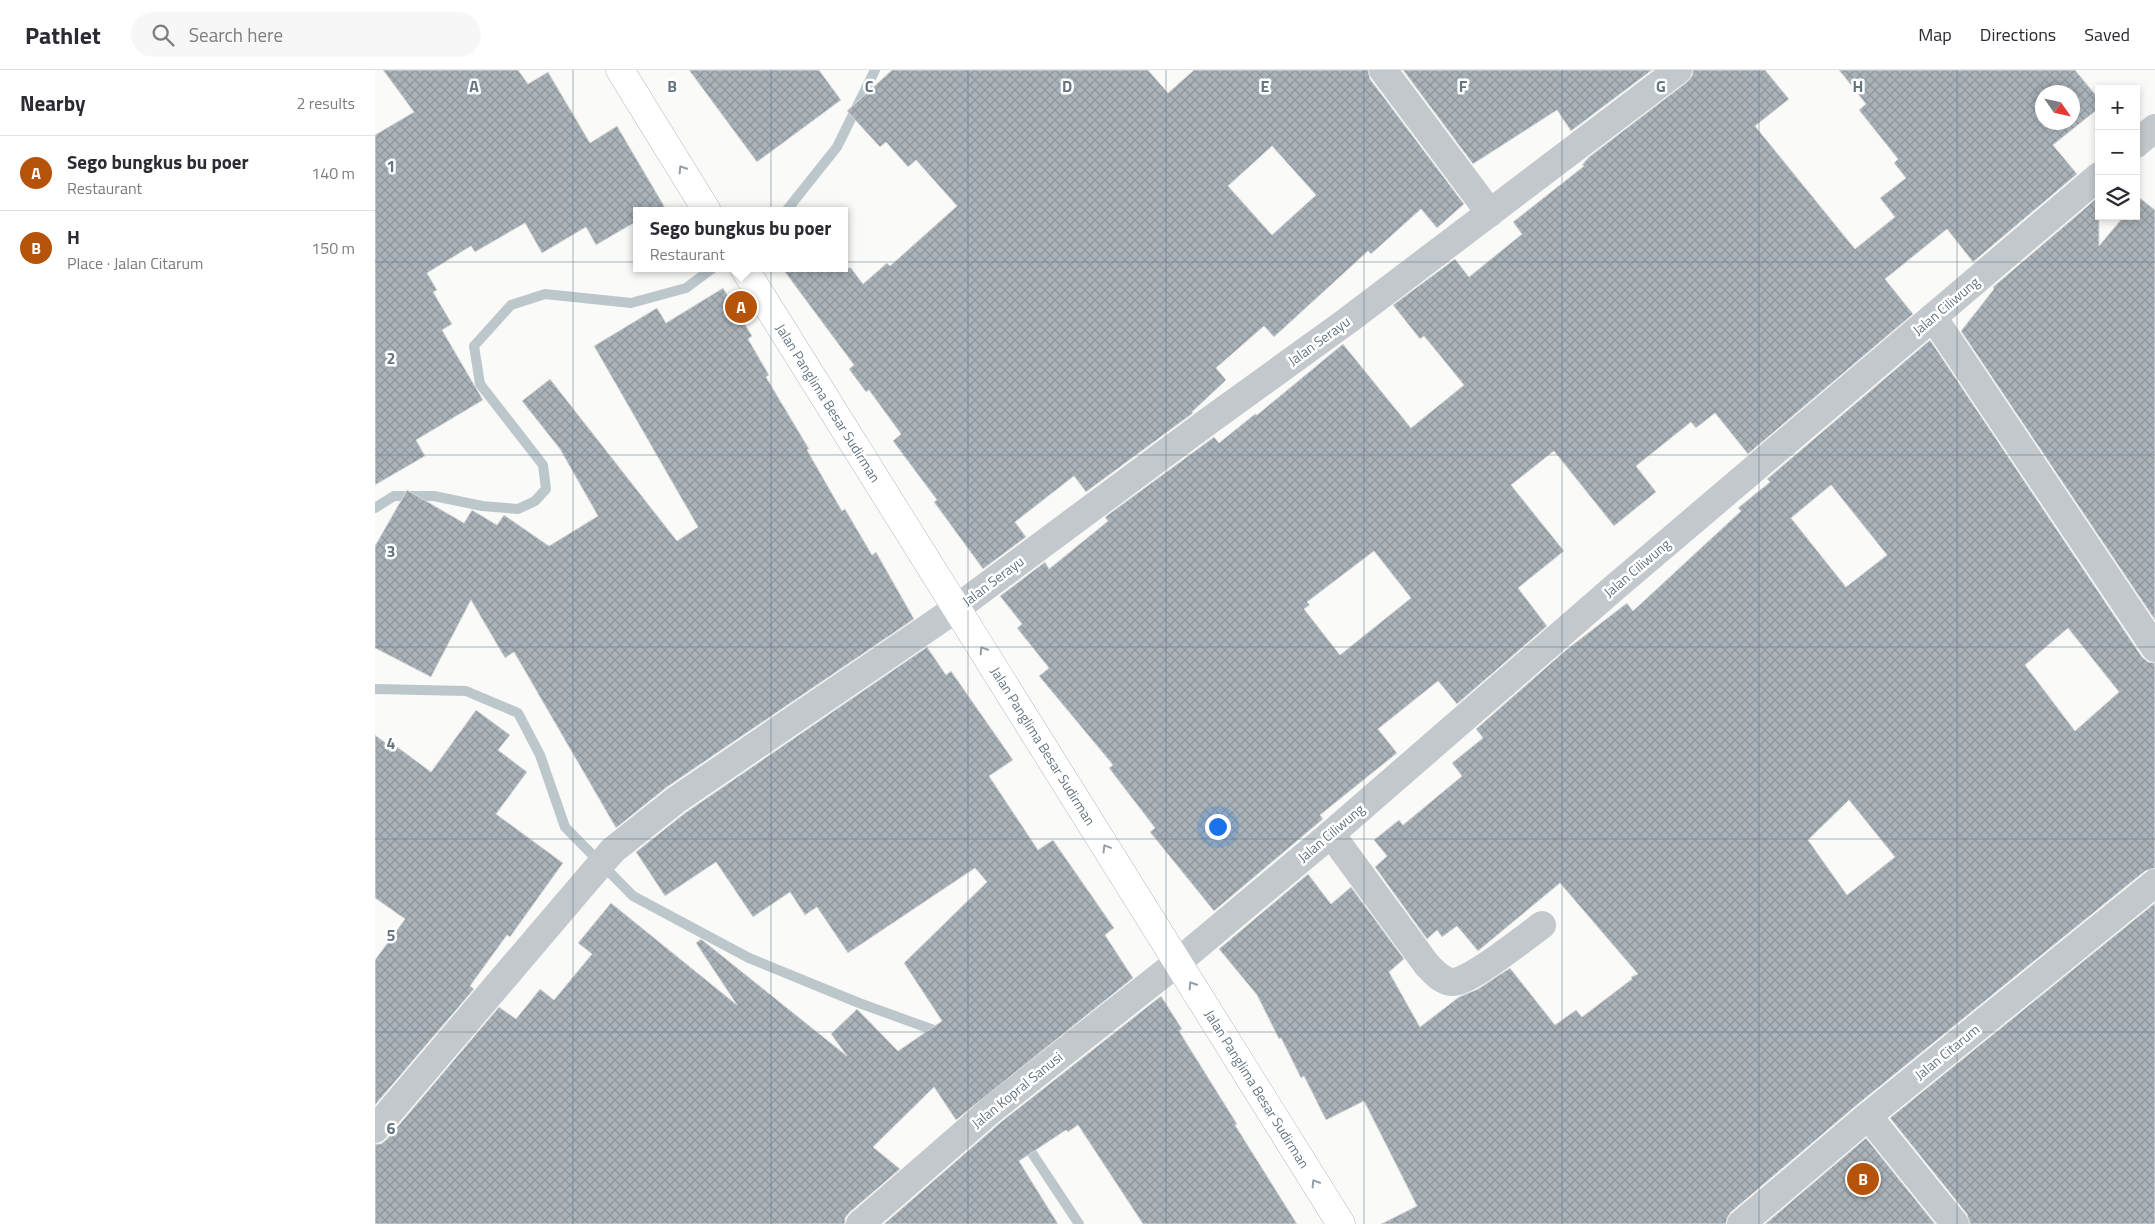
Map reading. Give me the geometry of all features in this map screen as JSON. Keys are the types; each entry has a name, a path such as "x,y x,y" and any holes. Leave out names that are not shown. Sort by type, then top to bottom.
{"main road":[{"path":"620,70 705,207"},
{"name":"Jalan Panglima Besar Sudirman","path":"750,278 1341,1224"}],"street":[{"path":"1383,70 1489,213"},
{"name":"Jalan Serayu","path":"375,1129 613,850 676,800 957,608 1347,321 1678,70"},
{"path":"2140,141 2155,128"},
{"name":"Jalan Ciliwung","path":"1177,962 1331,834 1614,588 2095,179"},
{"path":"1933,318 2155,648"},
{"path":"1331,834 1427,965 1437,976 1450,982 1461,980 1483,968 1543,925"},
{"name":"Jalan Citarum","path":"1741,1224 1868,1116 2155,883"},
{"name":"Jalan Kopral Sanusi","path":"860,1224 999,1104 1177,962"},
{"path":"1868,1116 1955,1224"}],"building":[{"path":"383,70 518,70 528,84 548,72 590,143 617,126 665,207 633,207 633,223 596,245 586,227 542,253 525,223 475,252 471,246 427,273 437,290 433,292 452,324 442,330 483,400 416,440 425,456 375,485 375,135 414,112"},
{"path":"689,70 819,70 841,100 757,162"},
{"path":"892,70 1148,70 1168,93 1194,70 1368,70 1370,79 1464,204 1437,228 1421,209 1371,254 1368,251 1274,337 1264,326 1216,368 1226,380 1193,413 1086,492 1074,476 1015,522 1026,537 983,569 934,502 937,500 893,441 901,434 869,390 866,392 849,369 854,365 785,272 848,272 848,268 851,268 863,284 887,263 890,266 957,206 916,160 908,167 886,142 880,147 847,111","holes":["1272,146 1316,195 1272,235 1228,186"]},
{"path":"1403,70 1652,70 1571,131 1557,110 1473,164"},
{"path":"1693,70 1765,70 1789,99 1755,126 1855,249 1895,217 1880,198 1906,178 1894,163 1898,159 1859,110 1866,104 1839,70 2075,70 2095,94 2095,111 2080,123 2080,85 2035,85 2035,130 2072,130 2053,145 2077,174 1973,262 1947,229 1885,279 1913,314 1748,454 1715,413 1696,428 1691,422 1636,466 1656,492 1614,526 1554,451 1511,485 1564,551 1518,588 1547,626 1457,704 1438,681 1378,729 1397,753 1320,815 1323,819 1214,911 1150,832 1155,828 1109,768 1113,765 1039,676 1049,668 1017,628 1022,624 1000,596 1045,562 1049,569 1108,521 1105,517 1214,437 1219,443 1255,414 1257,415 1343,344 1411,428 1464,385 1424,336 1420,339 1393,305 1455,259 1469,277 1522,234 1513,222 1584,166 1582,165 1589,157 1687,82 1692,76","holes":["1374,551 1411,598 1340,655 1304,609 1310,605 1307,602"]},
{"path":"2140,198 2155,210 2155,620 1961,331 1994,289 1993,287 2095,200 2095,220 2099,220 2099,246 2121,220 2140,220"},
{"path":"723,288 752,336 748,339 769,375 766,377 809,449 807,450 842,511 845,509 872,555 876,552 914,619 667,787 616,828 514,652 505,658 471,600 431,677 375,648 375,546 407,490 464,523 472,510 497,525 504,515 549,546 598,516 560,449 522,401 550,379 677,541 698,527 594,346 657,308 666,323"},
{"path":"1930,340 2142,657 2148,662 2155,663 2155,868 2145,871 1858,1104 1731,1212 1726,1224 1381,1224 1417,1206 1364,1101 1326,1120 1304,1076 1301,1078 1281,1038 1279,1039 1257,995 1219,949 1308,874 1331,904 1351,887 1404,959 1389,972 1420,1027 1459,997 1478,989 1510,968 1555,1025 1576,1010 1582,1017 1632,979 1631,977 1638,974 1560,883 1478,951 1457,926 1442,937 1437,930 1427,939 1375,867 1387,856 1374,840 1399,820 1403,825 1462,776 1452,763 1483,738 1476,729 1566,650 1627,603 1633,611 1741,511 1738,508 1770,482 1767,479","holes":["1831,485 1887,555 1846,587 1791,518","2068,628 2119,692 2075,731 2025,665","1849,800 1895,857 1847,895 1808,840"]},
{"path":"927,647 946,675 951,671 1013,760 989,776 1038,850 1053,840 1114,928 1105,935 1133,978 956,1120 934,1087 873,1147 900,1169 850,1212 845,1218 845,1224 375,1224 375,1144 381,1144 387,1139 499,1007 516,1019 540,989 554,1000 592,954 578,943 611,903 737,1005 696,943 701,939 847,1056 831,1034 857,1009 898,1051 942,1021 904,963 987,882 975,868 848,953 817,907 805,915 790,892 753,917 716,862 665,896 636,852 685,813"},
{"path":"476,710 510,735 498,750 527,772 496,814 563,863 510,937 507,935 470,986 474,989 375,1105 375,960 405,919 375,898 375,735 390,746 392,743 431,772"},
{"path":"2155,903 2155,1224 1970,1224 1967,1214 1890,1118"},
{"path":"1161,996 1182,1029 1179,1031 1237,1124 1235,1125 1297,1224 1143,1224 1078,1125 1068,1132 1066,1130 1019,1161 1058,1224 884,1224 1001,1122"},
{"path":"1866,1138 1935,1224 1765,1224"}],"waterway":[{"path":"789,207 837,147 875,70"},
{"path":"375,508 394,496 434,496 482,506 518,509 535,501 546,489 543,465 480,384 474,346 511,305 545,294 631,303 686,288 708,272"},
{"path":"375,689 466,691 518,713 540,755 565,827 633,896 749,958 859,1003 942,1033"},
{"path":"1024,1141 1079,1224"}],"place":[{"name":"Sego bungkus bu poer","path":"741,307"},
{"name":"H","path":"1863,1179"}]}
